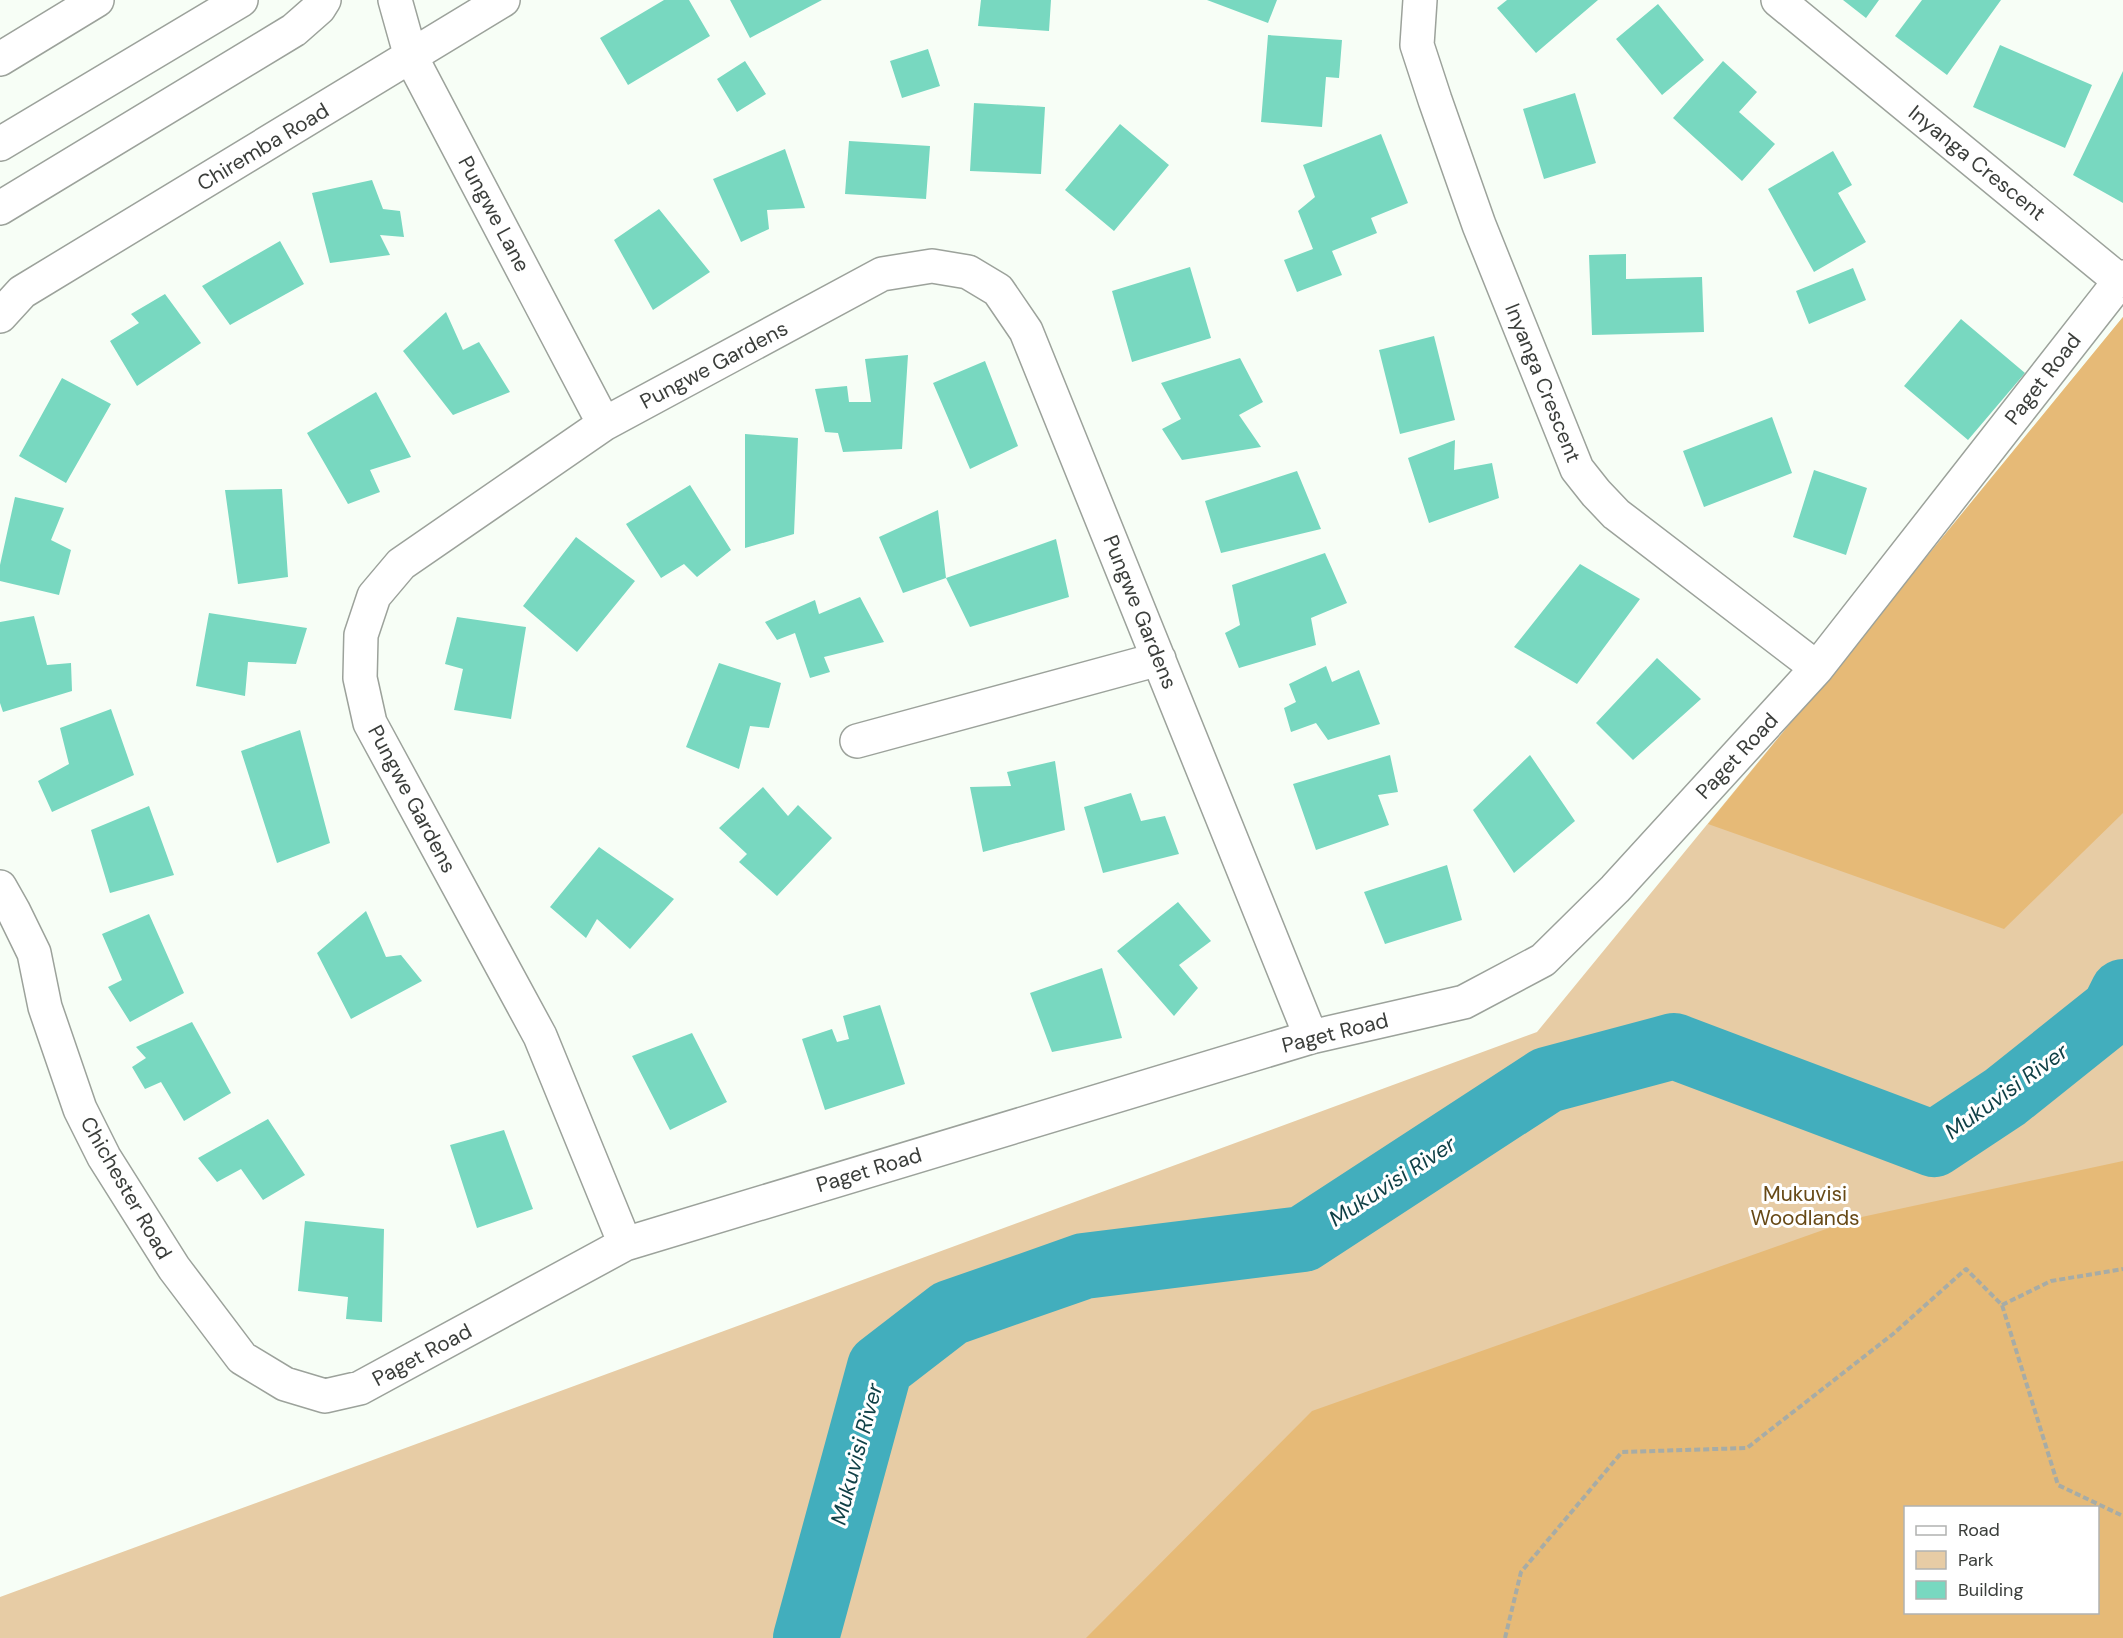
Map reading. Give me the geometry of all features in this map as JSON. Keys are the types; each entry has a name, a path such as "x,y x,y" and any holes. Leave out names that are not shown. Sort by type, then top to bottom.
{"street":[{"path":"0,59 97,0"},
{"path":"0,144 241,0"},
{"path":"0,208 294,30 319,8 324,0"},
{"name":"Pungwe Lane","path":"395,0 411,57 604,424"},
{"name":"Chiremba Road","path":"0,316 22,292 503,0"},
{"name":"Inyanga Crescent","path":"1420,0 1417,45 1435,99 1479,225 1577,469 1616,514 1817,668"},
{"name":"Inyanga Crescent","path":"1778,0 2121,279"},
{"name":"Pungwe Gardens","path":"625,1244 540,1035 370,723 360,678 361,635 374,596 401,564 604,424 882,274 932,266 968,272 998,290 1026,331 1311,1037"},
{"name":"Paget Road","path":"285,1384 325,1396 360,1388 625,1244 1311,1037 1464,1002 1543,960 1615,889 1817,668 2121,279"},
{"path":"857,741 1159,659"},
{"name":"Chichester Road","path":"0,887 34,953 45,1007 80,1109 104,1157 174,1268 242,1358 285,1384"}],"path":[{"path":"1505,1638 1521,1572 1622,1452 1747,1448 1893,1334 1966,1269 2002,1305 2058,1485 2123,1516"},
{"path":"2002,1305 2051,1281 2123,1269"}],"green space":[{"name":"Mukuvisi Woodlands","path":"2123,317 2123,1638 0,1638 0,1597 1537,1032"}],"shaded area":[{"path":"2123,317 2123,813 2004,929 1708,824"},
{"path":"2123,1161 2123,1638 1086,1638 1312,1411 1857,1218"}],"building":[{"path":"664,0 689,0 710,36 628,85 600,38"},
{"path":"730,0 822,0 750,38"},
{"path":"981,0 1051,0 1049,31 978,26"},
{"path":"1207,0 1277,0 1268,23"},
{"path":"1507,0 1598,0 1536,53 1497,8"},
{"path":"1843,0 1879,0 1866,18"},
{"path":"1922,0 2001,0 1947,75 1895,36"},
{"path":"1658,4 1704,60 1662,95 1616,39"},
{"path":"1268,35 1342,40 1339,78 1326,77 1322,127 1261,122"},
{"path":"2000,45 2092,85 2065,148 1973,107"},
{"path":"928,49 940,86 902,98 890,61"},
{"path":"745,61 766,94 737,112 717,79"},
{"path":"1723,61 1757,92 1739,112 1775,144 1742,181 1673,118"},
{"path":"2123,71 2123,203 2073,175"},
{"path":"1575,93 1596,163 1544,179 1523,109"},
{"path":"974,103 1045,107 1041,174 970,171"},
{"path":"1120,124 1169,165 1114,231 1065,190"},
{"path":"1381,134 1408,203 1371,218 1377,233 1332,251 1342,275 1297,292 1284,260 1313,249 1298,211 1315,197 1303,165"},
{"path":"849,141 930,146 926,199 845,194"},
{"path":"785,149 805,208 767,210 769,229 741,242 713,179"},
{"path":"1833,151 1852,185 1838,193 1866,242 1814,272 1768,189"},
{"path":"372,180 383,209 400,211 404,237 380,235 390,255 330,263 312,193"},
{"path":"659,209 710,272 653,310 614,240"},
{"path":"280,241 304,284 230,325 202,286"},
{"path":"1626,254 1626,279 1702,277 1704,332 1592,335 1589,255"},
{"path":"1190,267 1211,338 1132,362 1112,291"},
{"path":"1853,268 1866,300 1809,324 1796,291"},
{"path":"165,294 201,343 137,386 110,341 139,323 131,314"},
{"path":"446,312 463,350 479,342 510,392 453,415 403,351"},
{"path":"1961,319 2025,373 1968,440 1904,386"},
{"path":"1434,336 1455,420 1400,434 1379,350"},
{"path":"908,355 902,449 843,452 838,433 825,432 815,389 847,386 849,402 871,402 865,359"},
{"path":"1240,358 1263,402 1239,415 1261,447 1182,460 1162,429 1181,419 1161,383"},
{"path":"985,361 1018,446 970,469 933,383"},
{"path":"62,378 111,404 66,483 19,456"},
{"path":"376,392 411,457 370,470 380,492 348,504 307,433"},
{"path":"1772,417 1792,473 1704,507 1683,451"},
{"path":"745,434 798,438 794,534 745,548"},
{"path":"1455,440 1454,470 1492,463 1499,498 1429,523 1408,458"},
{"path":"1814,470 1867,488 1846,555 1793,537"},
{"path":"1297,471 1321,529 1221,553 1205,501"},
{"path":"690,485 731,550 697,577 684,564 661,578 626,524"},
{"path":"282,489 288,577 238,584 225,490"},
{"path":"15,497 64,508 51,540 71,550 59,595 0,581 0,565"},
{"path":"938,510 946,578 903,593 879,537"},
{"path":"576,537 635,581 577,652 523,606"},
{"path":"1056,539 1069,597 970,627 946,578"},
{"path":"1325,553 1347,603 1311,618 1316,645 1239,668 1225,633 1240,625 1232,585"},
{"path":"1580,564 1640,599 1577,684 1514,647"},
{"path":"860,597 884,642 824,657 830,672 810,678 795,633 777,640 765,622 815,600 819,614"},
{"path":"209,613 307,628 296,664 248,662 245,696 196,686"},
{"path":"34,616 47,665 71,663 72,691 3,712 0,703 0,622"},
{"path":"457,617 526,627 511,719 454,710 463,669 445,664"},
{"path":"1657,658 1701,699 1633,760 1596,723"},
{"path":"719,663 781,683 769,728 750,726 739,769 686,747"},
{"path":"1326,666 1332,682 1359,670 1380,724 1328,740 1316,723 1291,732 1284,708 1296,702 1289,684"},
{"path":"111,709 134,775 52,812 38,781 69,764 60,728"},
{"path":"300,730 330,843 277,863 241,751"},
{"path":"1390,755 1398,792 1378,795 1389,825 1316,850 1293,784"},
{"path":"1530,755 1575,821 1514,873 1473,810"},
{"path":"1055,761 1065,830 983,852 970,787 1011,786 1007,772"},
{"path":"763,787 788,816 798,805 832,838 777,896 739,862 747,854 719,828"},
{"path":"1131,793 1141,821 1165,816 1179,854 1103,873 1084,807"},
{"path":"149,806 174,875 110,893 91,830"},
{"path":"599,847 674,899 630,949 597,919 586,938 550,907"},
{"path":"1447,865 1462,920 1385,944 1364,892"},
{"path":"1178,902 1211,941 1179,965 1198,988 1174,1016 1117,951"},
{"path":"366,911 386,957 401,955 422,981 351,1019 317,953"},
{"path":"149,914 184,993 130,1022 108,987 122,980 102,934"},
{"path":"1102,968 1122,1038 1052,1052 1030,993"},
{"path":"880,1005 905,1084 825,1110 802,1039 832,1029 837,1042 849,1039 843,1016"},
{"path":"192,1022 231,1093 184,1121 161,1082 145,1089 132,1067 146,1058 136,1047"},
{"path":"692,1033 727,1102 670,1130 632,1056"},
{"path":"268,1119 305,1175 263,1200 241,1169 217,1182 198,1158"},
{"path":"504,1130 533,1209 477,1228 450,1145"},
{"path":"305,1221 384,1229 382,1322 346,1319 348,1297 298,1291"}],"waterway":[{"name":"Mukuvisi River","path":"806,1638 880,1367 950,1313 1084,1266 1303,1239 1547,1080 1674,1046 1934,1144 2005,1097 2114,1010 2123,992"}]}
